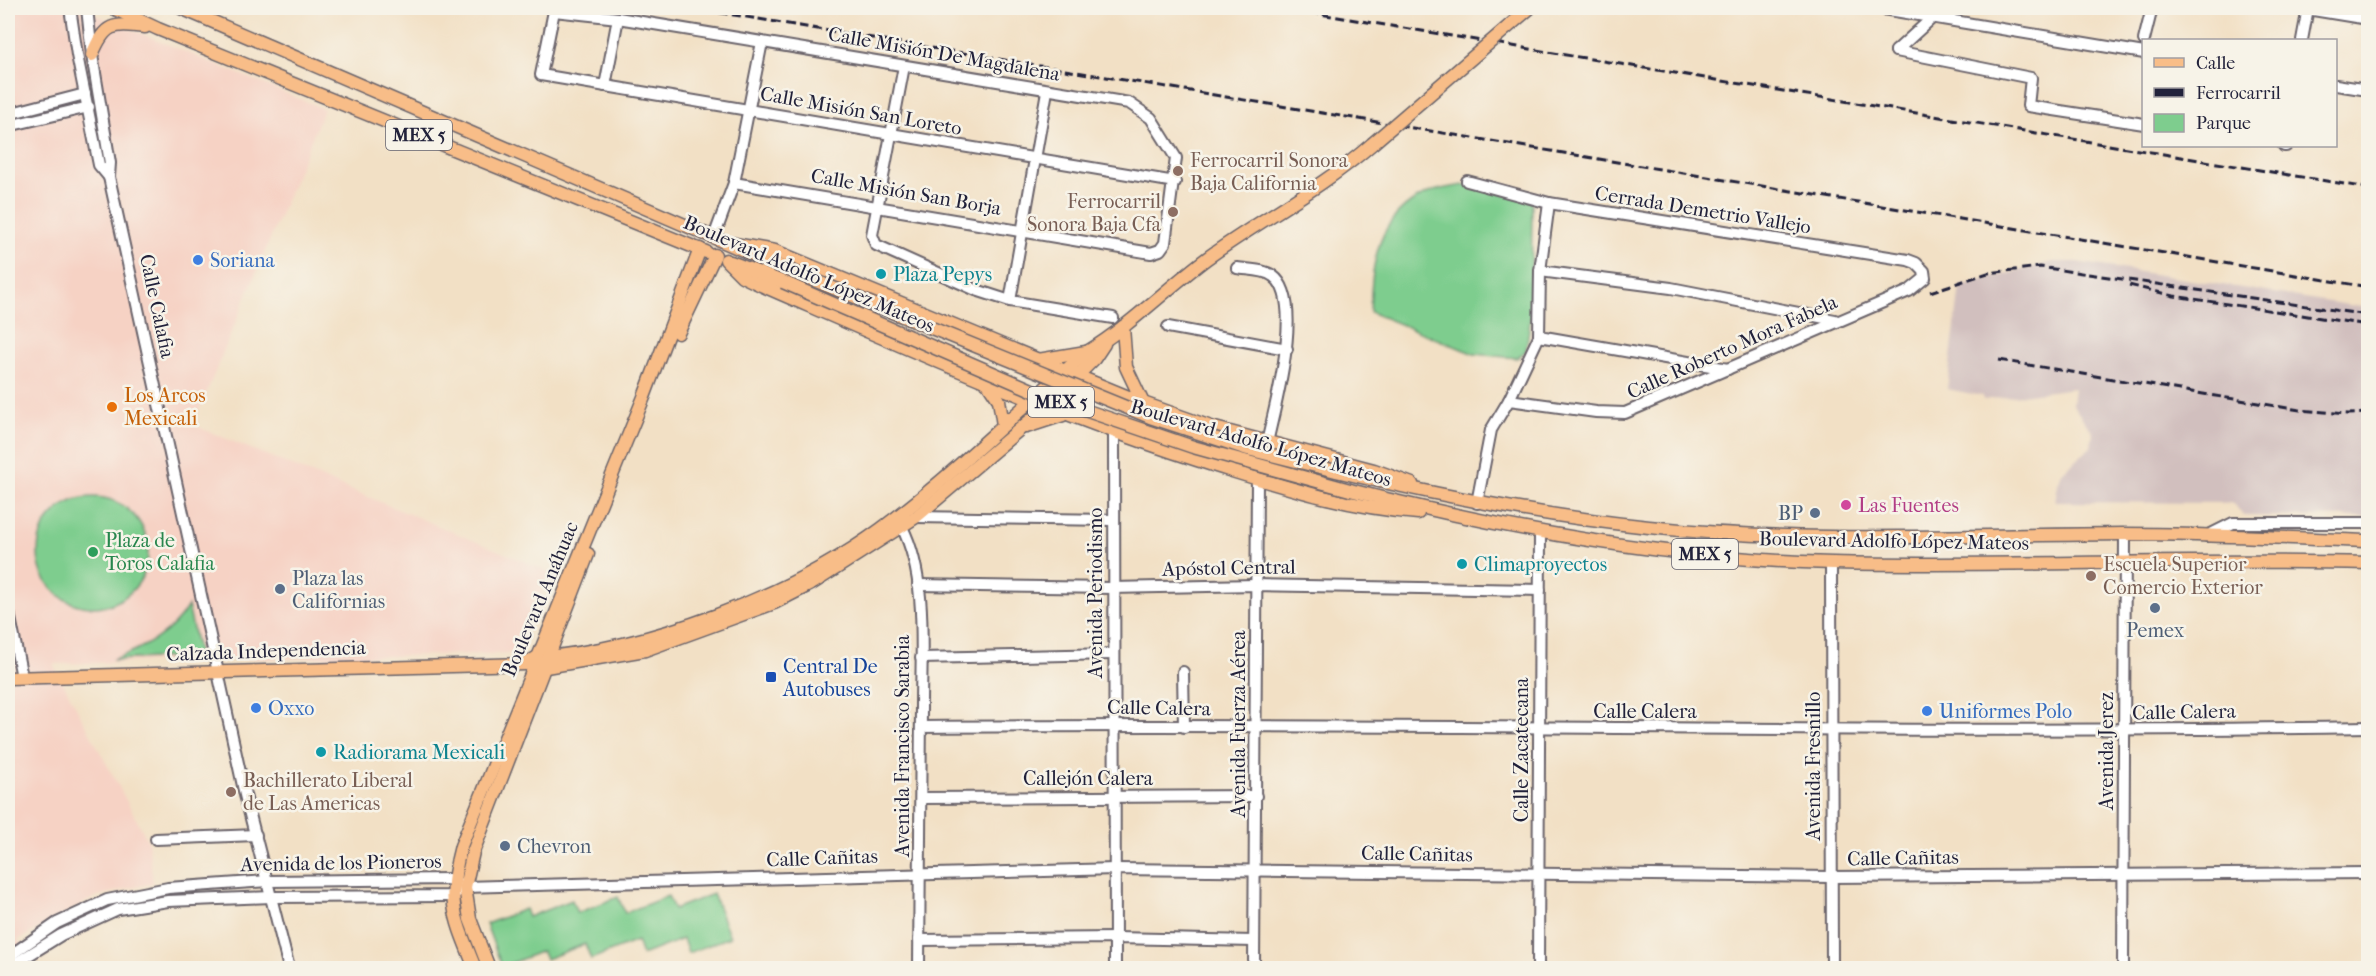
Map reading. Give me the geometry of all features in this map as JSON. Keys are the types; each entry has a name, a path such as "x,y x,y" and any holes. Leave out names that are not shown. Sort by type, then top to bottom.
{"main road":[{"name":"Boulevard Adolfo López Mateos","path":"112,8 158,29 783,282 1055,400 1193,447 1452,516 1648,548 1831,563 2368,563"},
{"name":"Boulevard Adolfo López Mateos","path":"181,8 789,270 1150,417 1248,449 1438,496 1648,527 1801,537 1926,538 2125,534 2368,541"},
{"name":"Calzada Independencia","path":"537,663 631,642 708,618 769,593 879,530 1063,371 1107,340 1204,261 1349,164 1530,8"},
{"path":"92,55 104,33 117,24 158,29"},
{"path":"729,243 775,251 1035,361 1143,403 1267,443 1396,477 1438,496"},
{"name":"Boulevard Anáhuac","path":"475,969 457,922 452,897 452,879 461,846 653,376 700,249"},
{"path":"720,257 742,276 761,285 1063,415 1257,479 1387,511 1452,516"},
{"name":"Boulevard Anáhuac","path":"489,969 470,919 465,887 472,852 537,663 665,364 720,257"},
{"path":"1123,327 1126,367 1143,403"},
{"name":"Calzada Independencia","path":"8,678 537,663 645,650 774,603 859,556 916,517 1045,408 1094,359 1107,340"},
{"path":"1035,361 1087,352"},
{"path":"986,382 997,396 1003,424"},
{"path":"1019,430 1063,415"}],"street":[{"name":"Calle Calafia","path":"70,8 99,165 109,177"},
{"name":"Calle Calafia","path":"87,8 92,55 110,163 109,177 218,672 289,969"},
{"path":"1877,8 2142,47"},
{"path":"1943,8 1896,51 2031,78 2028,106 2142,124"},
{"path":"2145,39 2152,8"},
{"path":"2302,39 2306,8 2368,19"},
{"name":"Calle Misión De Magdalena","path":"541,75 555,10 618,18 1136,106 1151,118 1176,158 1175,182 1165,243 1157,252 1143,252"},
{"path":"605,86 618,18"},
{"path":"714,237 734,183 762,42"},
{"path":"904,66 872,235 873,242 879,248 976,290 1010,301 1113,318"},
{"name":"Calle Misión San Loreto","path":"541,75 1175,182"},
{"path":"2337,85 2368,90"},
{"path":"1010,301 1047,91"},
{"path":"8,114 85,94"},
{"path":"8,126 89,107"},
{"name":"Cerrada Demetrio Vallejo","path":"1467,181 1549,203 1908,260 1921,266 1925,278"},
{"name":"Calle Misión San Borja","path":"734,183 1143,252"},
{"path":"1477,503 1491,430 1509,400 1539,336 1540,271 1549,203"},
{"path":"1237,268 1265,272 1282,285 1289,321 1287,349 1267,443"},
{"path":"1540,271 1671,288 1835,320"},
{"name":"Calle Roberto Mora Fabela","path":"1509,400 1596,412 1625,413 1729,369 1835,320 1895,297 1919,285 1925,278"},
{"path":"1168,327 1287,349"},
{"path":"1539,336 1729,369"},
{"name":"Avenida Periodismo","path":"1114,433 1112,588 1116,938 1114,969"},
{"name":"Avenida Fuerza Aérea","path":"1254,969 1257,479"},
{"path":"916,517 1113,520"},
{"path":"2205,536 2233,523 2368,523"},
{"name":"Avenida Francisco Sarabia","path":"902,527 912,548 918,585 921,658 919,969"},
{"name":"Calle Zacatecana","path":"1538,969 1540,532"},
{"name":"Avenida Jerez","path":"2123,969 2127,562 2125,534"},
{"name":"Avenida Fresnillo","path":"1831,563 1832,969"},
{"name":"Apóstol Central","path":"918,585 1112,588 1256,585 1540,590"},
{"path":"8,608 22,677"},
{"path":"921,658 1113,654"},
{"path":"1184,672 1184,727"},
{"name":"Calle Calera","path":"921,727 1114,725 2124,731 2368,727"},
{"name":"Callejón Calera","path":"921,798 1256,796"},
{"path":"156,839 256,835"},
{"name":"Calle Cañitas","path":"465,887 1115,869 1831,877 2368,873"},
{"name":"Avenida de los Pioneros","path":"8,957 57,923 107,900 168,888 268,881 452,879 465,887 452,897 272,897 168,901 118,909 61,935 8,969"},
{"path":"919,940 1116,938 1254,941"}],"shaded area":[{"path":"8,8 93,8 94,14 324,109 193,425 550,572 517,653 53,664 148,841 153,883 97,896 18,940 37,968 8,968"},
{"path":"2053,262 2076,262 2368,308 2368,517 2245,516 2232,503 2055,502 2060,474 2091,447 2093,433 2072,404 2074,388 1983,400 1983,396 1947,389 1960,286"}],"green space":[{"path":"1465,185 1532,201 1531,314 1526,351 1517,358 1474,354 1370,312 1376,259 1387,227 1411,202 1428,193"},
{"name":"Plaza de Toros Calafia","path":"93,497 114,501 132,513 144,531 148,552 144,573 132,591 114,603 93,607 72,603 54,591 42,573 38,552 42,531 54,513 72,501"},
{"path":"188,606 199,656 112,660 135,651 165,633"},
{"path":"713,894 730,937 688,953 683,939 642,955 637,941 591,959 585,944 546,959 542,951 502,967 486,924 525,909 528,917 572,900 577,913 618,897 625,913 668,896 674,909"}],"railway":[{"path":"692,8 2368,287"},
{"path":"1283,8 2368,188"},
{"path":"1930,292 1988,273 2040,267 2368,315"},
{"path":"2129,285 2174,296 2368,325"},
{"path":"1999,360 2300,410 2348,414 2368,413"}],"place":[{"name":"Ferrocarril Sonora Baja California","path":"1178,171"},
{"name":"Ferrocarril Sonora Baja Cfa","path":"1173,212"},
{"name":"Soriana","path":"198,260"},
{"name":"Plaza Pepys","path":"881,274"},
{"name":"Los Arcos Mexicali","path":"112,407"},
{"name":"Las Fuentes","path":"1846,505"},
{"name":"BP","path":"1815,513"},
{"name":"Plaza de Toros Calafia","path":"93,552"},
{"name":"Climaproyectos","path":"1462,564"},
{"name":"Escuela Superior Comercio Exterior","path":"2091,576"},
{"name":"Plaza las Californias","path":"280,589"},
{"name":"Pemex","path":"2155,608"},
{"name":"Central De Autobuses","path":"771,677"},
{"name":"Oxxo","path":"256,708"},
{"name":"Uniformes Polo","path":"1927,711"},
{"name":"Radiorama Mexicali","path":"321,752"},
{"name":"Bachillerato Liberal de Las Americas","path":"231,792"},
{"name":"Chevron","path":"505,846"}]}
